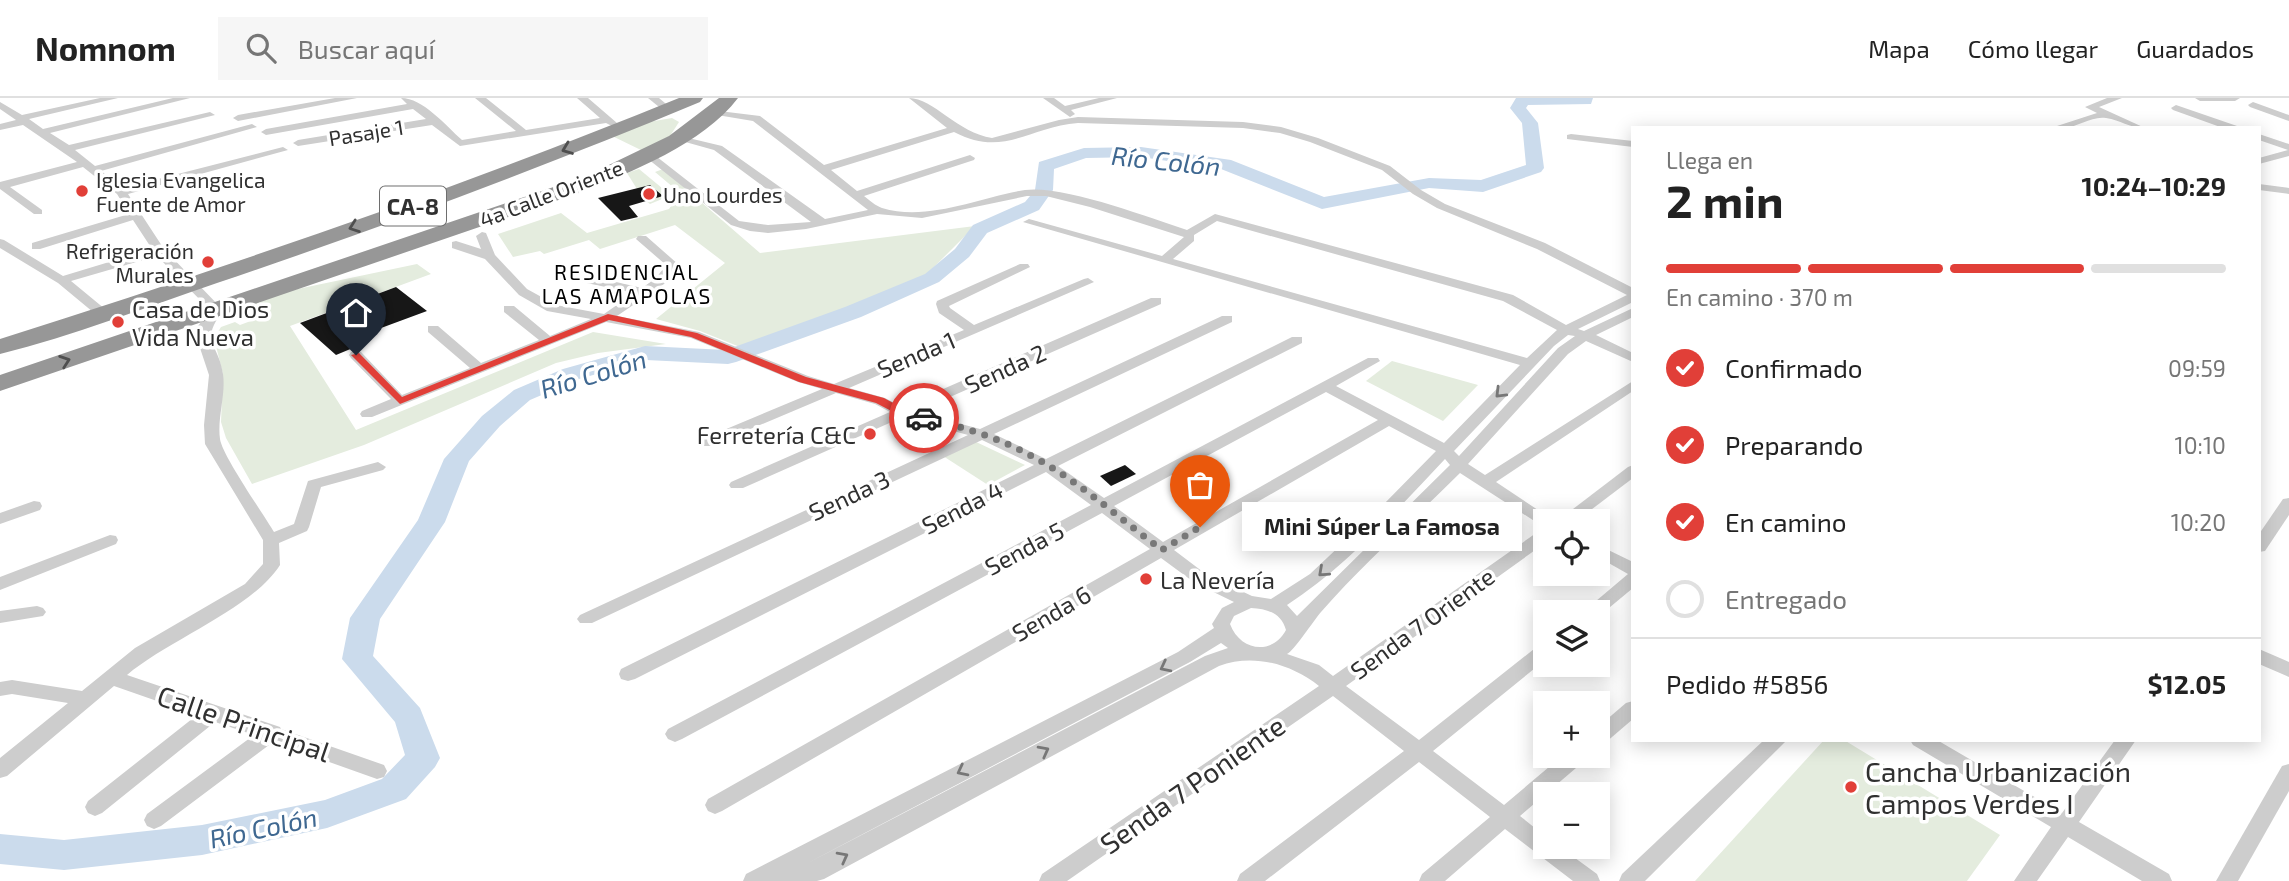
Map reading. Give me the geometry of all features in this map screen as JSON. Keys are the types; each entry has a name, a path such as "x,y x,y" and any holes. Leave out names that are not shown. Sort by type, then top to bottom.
{"highway":[{"name":"4a Calle Oriente","path":"0,347 194,284 462,189 620,124 660,104 694,98"},
{"name":"4a Calle Oriente","path":"0,383 539,201 648,155 714,112 729,98"},
{"path":"620,124 684,116 687,120 678,137"},
{"path":"289,286 384,268 456,245 486,246 539,201"}],"street":[{"path":"0,127 113,98"},
{"path":"42,132 185,98"},
{"path":"237,118 352,98"},
{"path":"406,98 460,143 524,133 620,124"},
{"path":"480,98 524,133"},
{"path":"582,98 620,124"},
{"path":"914,98 956,128 977,139 989,141 1004,139 1056,121 1078,120 1243,125 1281,130 1387,169 1441,206 1541,246 1631,294"},
{"path":"1048,98 1078,120"},
{"path":"1063,109 1112,98"},
{"path":"2117,98 2090,106 2135,126"},
{"path":"2200,98 2231,98"},
{"path":"0,105 91,166 121,192 159,251 194,284 216,310 205,326 204,339 216,375 211,425 214,444 271,540 272,565 251,588 141,653 8,764"},
{"path":"267,132 417,105"},
{"path":"2253,105 2289,118"},
{"path":"2176,108 2227,126"},
{"path":"714,112 756,118 877,211"},
{"path":"2062,126 2105,114"},
{"path":"67,149 210,115"},
{"name":"Pasaje 1","path":"298,143 435,121"},
{"path":"1,186 252,127"},
{"path":"821,170 956,128"},
{"path":"678,137 719,148 819,222"},
{"path":"1571,137 1631,144"},
{"path":"2261,138 2289,147"},
{"path":"121,192 283,150"},
{"path":"2261,160 2289,153"},
{"path":"648,155 735,223 744,227 776,229 877,211 922,215 1027,192 1046,193 1093,204 1188,233 1215,217 1508,298 1566,330 1585,335 1631,357"},
{"path":"855,195 970,158"},
{"path":"1,186 38,212"},
{"path":"2261,187 2289,191"},
{"path":"36,246 137,215"},
{"path":"1029,222 1530,363"},
{"path":"1164,260 1189,238 1188,233"},
{"path":"367,414 608,317 667,275 673,265 642,239"},
{"path":"0,243 62,280 103,314"},
{"path":"486,246 523,292 552,309 608,317 694,335 803,379 880,401 902,413 979,433 1026,453 1201,579 1249,602 1274,605 1289,616 1303,657 1312,670"},
{"path":"62,280 159,251"},
{"path":"973,330 944,310 942,304 1024,267"},
{"path":"586,279 645,292"},
{"name":"Senda 1","path":"705,443 1088,282"},
{"path":"1274,605 1316,578 1387,511 1530,363 1566,330 1631,296"},
{"name":"Senda 2","path":"737,485 1156,301"},
{"path":"509,309 547,340"},
{"path":"779,881 816,872 1212,661 1236,652 1262,654 1284,648 1318,604 1459,466 1563,351 1585,335 1631,313"},
{"name":"Senda 3","path":"586,619 1227,319"},
{"path":"433,328 478,368"},
{"name":"Senda 4","path":"628,674 1297,340"},
{"path":"356,355 400,401"},
{"name":"Senda 5","path":"675,734 1373,361"},
{"path":"1484,482 1631,386"},
{"path":"1327,387 1445,450 1459,466 1533,513"},
{"name":"Senda 6","path":"715,806 1388,421"},
{"path":"271,540 301,527 314,484 378,467"},
{"path":"1581,509 1631,472"},
{"path":"2261,544 2289,503"},
{"path":"0,519 34,506"},
{"path":"0,584 110,540"},
{"name":"Senda 7 Oriente","path":"1334,686 1533,544"},
{"path":"1610,557 1631,569"},
{"path":"1201,579 1216,598 1222,626 1231,644 1238,649 1312,670 1589,881"},
{"path":"1607,600 1631,581"},
{"path":"754,881 1184,657 1214,639 1228,612 1249,602"},
{"path":"0,617 37,612"},
{"path":"2261,657 2289,670"},
{"path":"1248,881 1418,752 1533,660"},
{"name":"Calle Principal","path":"111,677 273,732 377,771"},
{"name":"Senda 7 Poniente","path":"1050,881 1334,686"},
{"path":"0,689 12,687 87,699"},
{"path":"1610,728 1631,710"},
{"path":"95,807 214,712"},
{"path":"154,820 273,732"},
{"path":"1630,881 1775,742"},
{"path":"2025,881 2125,742"},
{"path":"1945,746 2066,826 2161,881"},
{"path":"1430,881 1562,768"},
{"path":"2227,881 2289,772"}],"shaded area":[{"path":"672,118 679,122 670,136 643,151 608,134 631,125"},
{"name":"Uno Lourdes","path":"639,169 668,193 667,197 650,204 646,201 662,196 650,185 637,189 627,173"},
{"path":"663,169 760,253 975,226 925,276 851,309 740,347 700,331 656,319 725,263 675,225 600,249 589,240 544,254 540,251 513,257 498,234 561,213 587,233 669,209 680,193 655,172"},
{"path":"417,264 431,274 290,326 356,430 593,332 666,344 598,353 556,363 364,445 252,484 226,438 221,422 223,374 214,338 221,327 235,322 240,325 256,319 249,311 234,317 232,311 288,291"},
{"path":"1392,361 1478,385 1443,421 1366,381"},
{"path":"974,441 1025,465 988,485 943,456"},
{"name":"Cancha Urbanización Campos Verdes I","path":"1822,742 1847,742 2000,835 1967,881 1695,881"}],"building":[{"path":"650,185 663,196 629,206 638,217 621,221 598,198"},
{"path":"396,287 427,311 354,338 360,345 336,355 300,323"},
{"path":"1125,465 1136,474 1111,486 1100,476"}],"waterway":[{"name":"Río Colón","path":"0,849 64,855 202,840 327,814 394,789 423,758 409,717 357,659 365,618 431,522 457,459 491,421 522,395 571,374 645,353 728,357 853,312 932,278 962,253 980,229 1032,206 1044,190 1045,166 1084,153 1141,152 1225,164 1322,203 1429,183 1483,186 1535,168 1530,123 1518,108 1523,100 1585,101 1585,98"}],"way so far":[{"path":"924,418 979,433 1026,453 1065,477 1162,550 1200,527"}],"place":[{"name":"Iglesia Evangelica Fuente de Amor","path":"82,191"},
{"name":"Uno Lourdes","path":"649,194"},
{"name":"Refrigeración Murales","path":"208,262"},
{"name":"Casa de Dios Vida Nueva","path":"118,322"},
{"name":"Ferretería C&C","path":"870,434"},
{"name":"Mini Súper La Famosa","path":"1200,527"},
{"name":"La Nevería","path":"1146,579"},
{"name":"Cancha Urbanización Campos Verdes I","path":"1851,787"}],"district":[{"name":"RESIDENCIAL LAS AMAPOLAS","path":"627,283"}],"route":[{"path":"356,355 400,401 608,317 716,342 803,379 880,401 902,413 924,418"}]}
